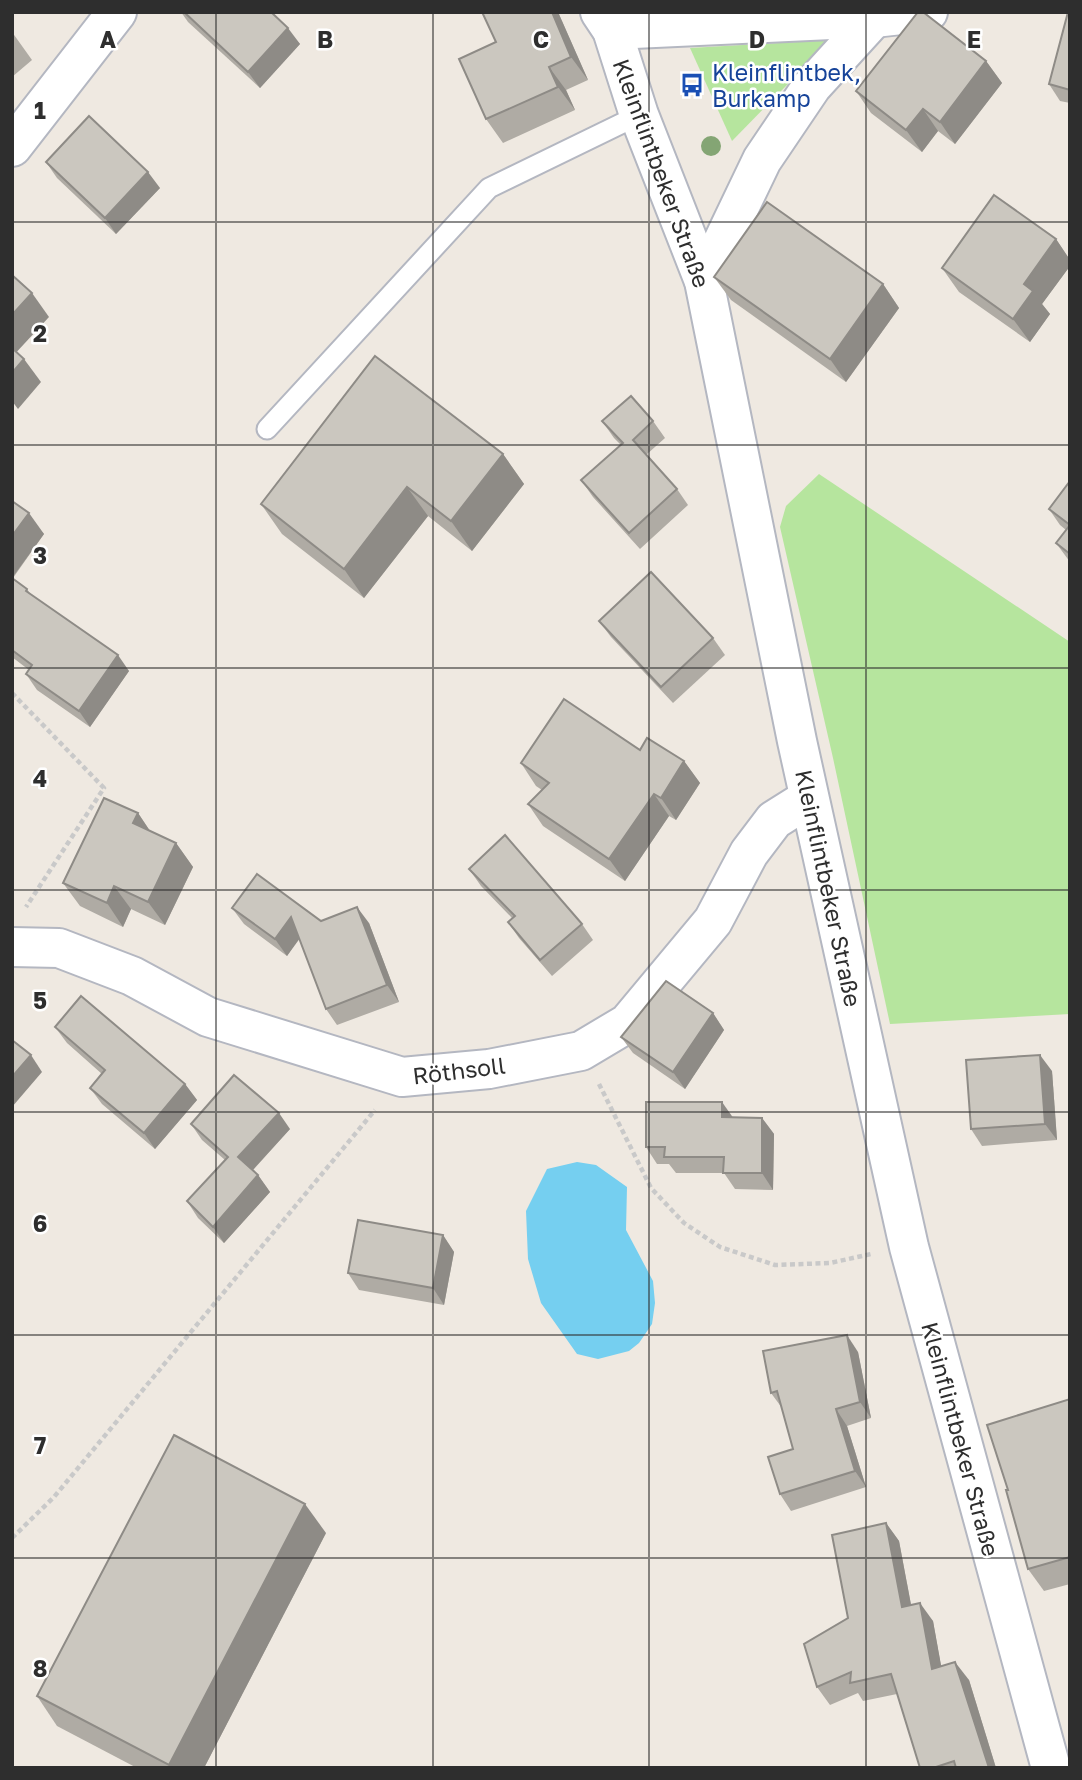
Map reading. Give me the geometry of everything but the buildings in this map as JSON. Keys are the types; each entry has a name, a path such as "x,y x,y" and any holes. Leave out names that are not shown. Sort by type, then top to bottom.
{"street":[{"path":"12,147 117,12"},
{"path":"606,21 874,19 928,12"},
{"path":"704,281 762,160 812,86 874,19"},
{"name":"Kleinflintbeker Straße","path":"606,21 639,116 704,281 809,797 909,1247 1051,1768"},
{"name":"Röthsoll","path":"16,932 132,976 208,1017 402,1077 489,1069 581,1051 628,1023 713,922 749,853 774,820 809,797"}],"lane":[{"path":"267,429 489,188 639,116"}],"path":[{"path":"12,693 104,788 16,932"},
{"path":"581,1051 651,1188 684,1223 720,1247 775,1265 830,1263 909,1247"},
{"path":"12,1538 54,1497 402,1077"}],"green space":[{"path":"831,40 732,141 690,48"},
{"path":"819,474 1070,642 1070,1014 890,1024 780,527 786,506"}],"water":[{"path":"577,1162 596,1165 627,1187 626,1230 653,1281 655,1303 652,1324 639,1343 629,1351 598,1359 577,1354 541,1303 528,1259 526,1211 547,1169"}],"place":[{"name":"Kleinflintbek, Burkamp","path":"692,85"}]}
